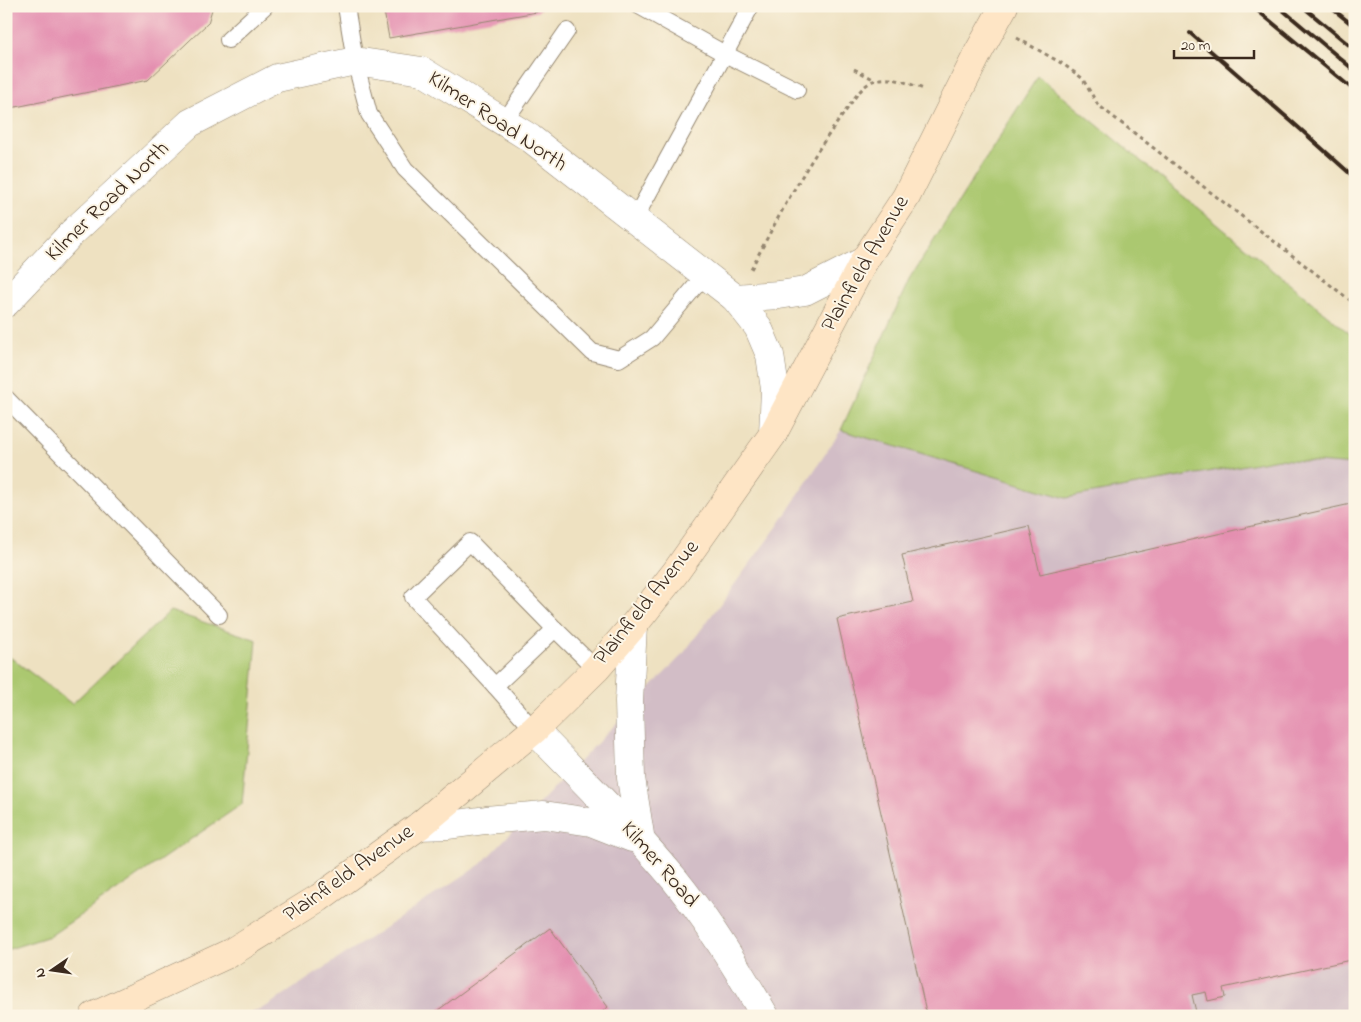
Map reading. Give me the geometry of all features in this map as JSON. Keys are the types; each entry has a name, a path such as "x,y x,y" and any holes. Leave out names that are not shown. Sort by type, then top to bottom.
{"main road":[{"name":"Plainfield Avenue","path":"103,1014 230,952 319,898 420,826 534,730 596,668 633,626 687,557 773,434 864,260 906,197 979,51 1004,6"}],"street":[{"name":"Kilmer Road North","path":"6,303 72,233 190,123 277,78 355,61 422,71 530,138 735,298 758,327 770,355 775,389 773,434"},
{"path":"735,298 779,295 805,290 864,260"},
{"path":"420,826 449,825 544,815 591,822 641,841 631,778 629,701 633,626"},
{"name":"Kilmer Road","path":"534,730 641,841 675,880 708,923 765,1016"}],"lane":[{"path":"228,40 265,6"},
{"path":"346,6 355,61 368,114 405,169 592,352 619,359 652,338 705,275"},
{"path":"639,6 725,54 797,90"},
{"path":"634,220 751,6"},
{"path":"504,122 566,31"},
{"path":"6,398 219,615"},
{"path":"534,730 413,597 470,542 596,668"},
{"path":"495,686 555,629"}],"path":[{"path":"1017,38 1082,78 1098,105 1355,304"},
{"path":"854,69 875,80"},
{"path":"749,273 774,225 823,141 865,85 875,80 890,79 924,89"}],"shaded area":[{"path":"841,430 1066,498 1278,459 1355,465 1355,1016 244,1016 267,1006 481,864 683,654 777,527"}],"green space":[{"path":"1038,76 1355,338 1355,465 1278,459 1066,498 841,430 909,280"},
{"path":"170,611 257,640 242,804 50,936 6,950 6,654 72,704"}],"building":[{"path":"6,6 213,6 208,23 148,80 6,109"},
{"path":"383,6 544,6 537,12 389,38"},
{"path":"1355,503 1355,959 1223,988 1225,997 1208,1001 1206,992 1192,995 1197,1016 927,1016 837,619 913,602 902,555 1029,526 1040,574"},
{"path":"550,928 608,1007 597,1016 430,1016"}],"railway":[{"path":"1252,6 1355,91"},
{"path":"1278,6 1355,71"},
{"path":"1302,6 1355,50"},
{"path":"1329,6 1355,27"},
{"path":"1190,33 1355,178"}]}
